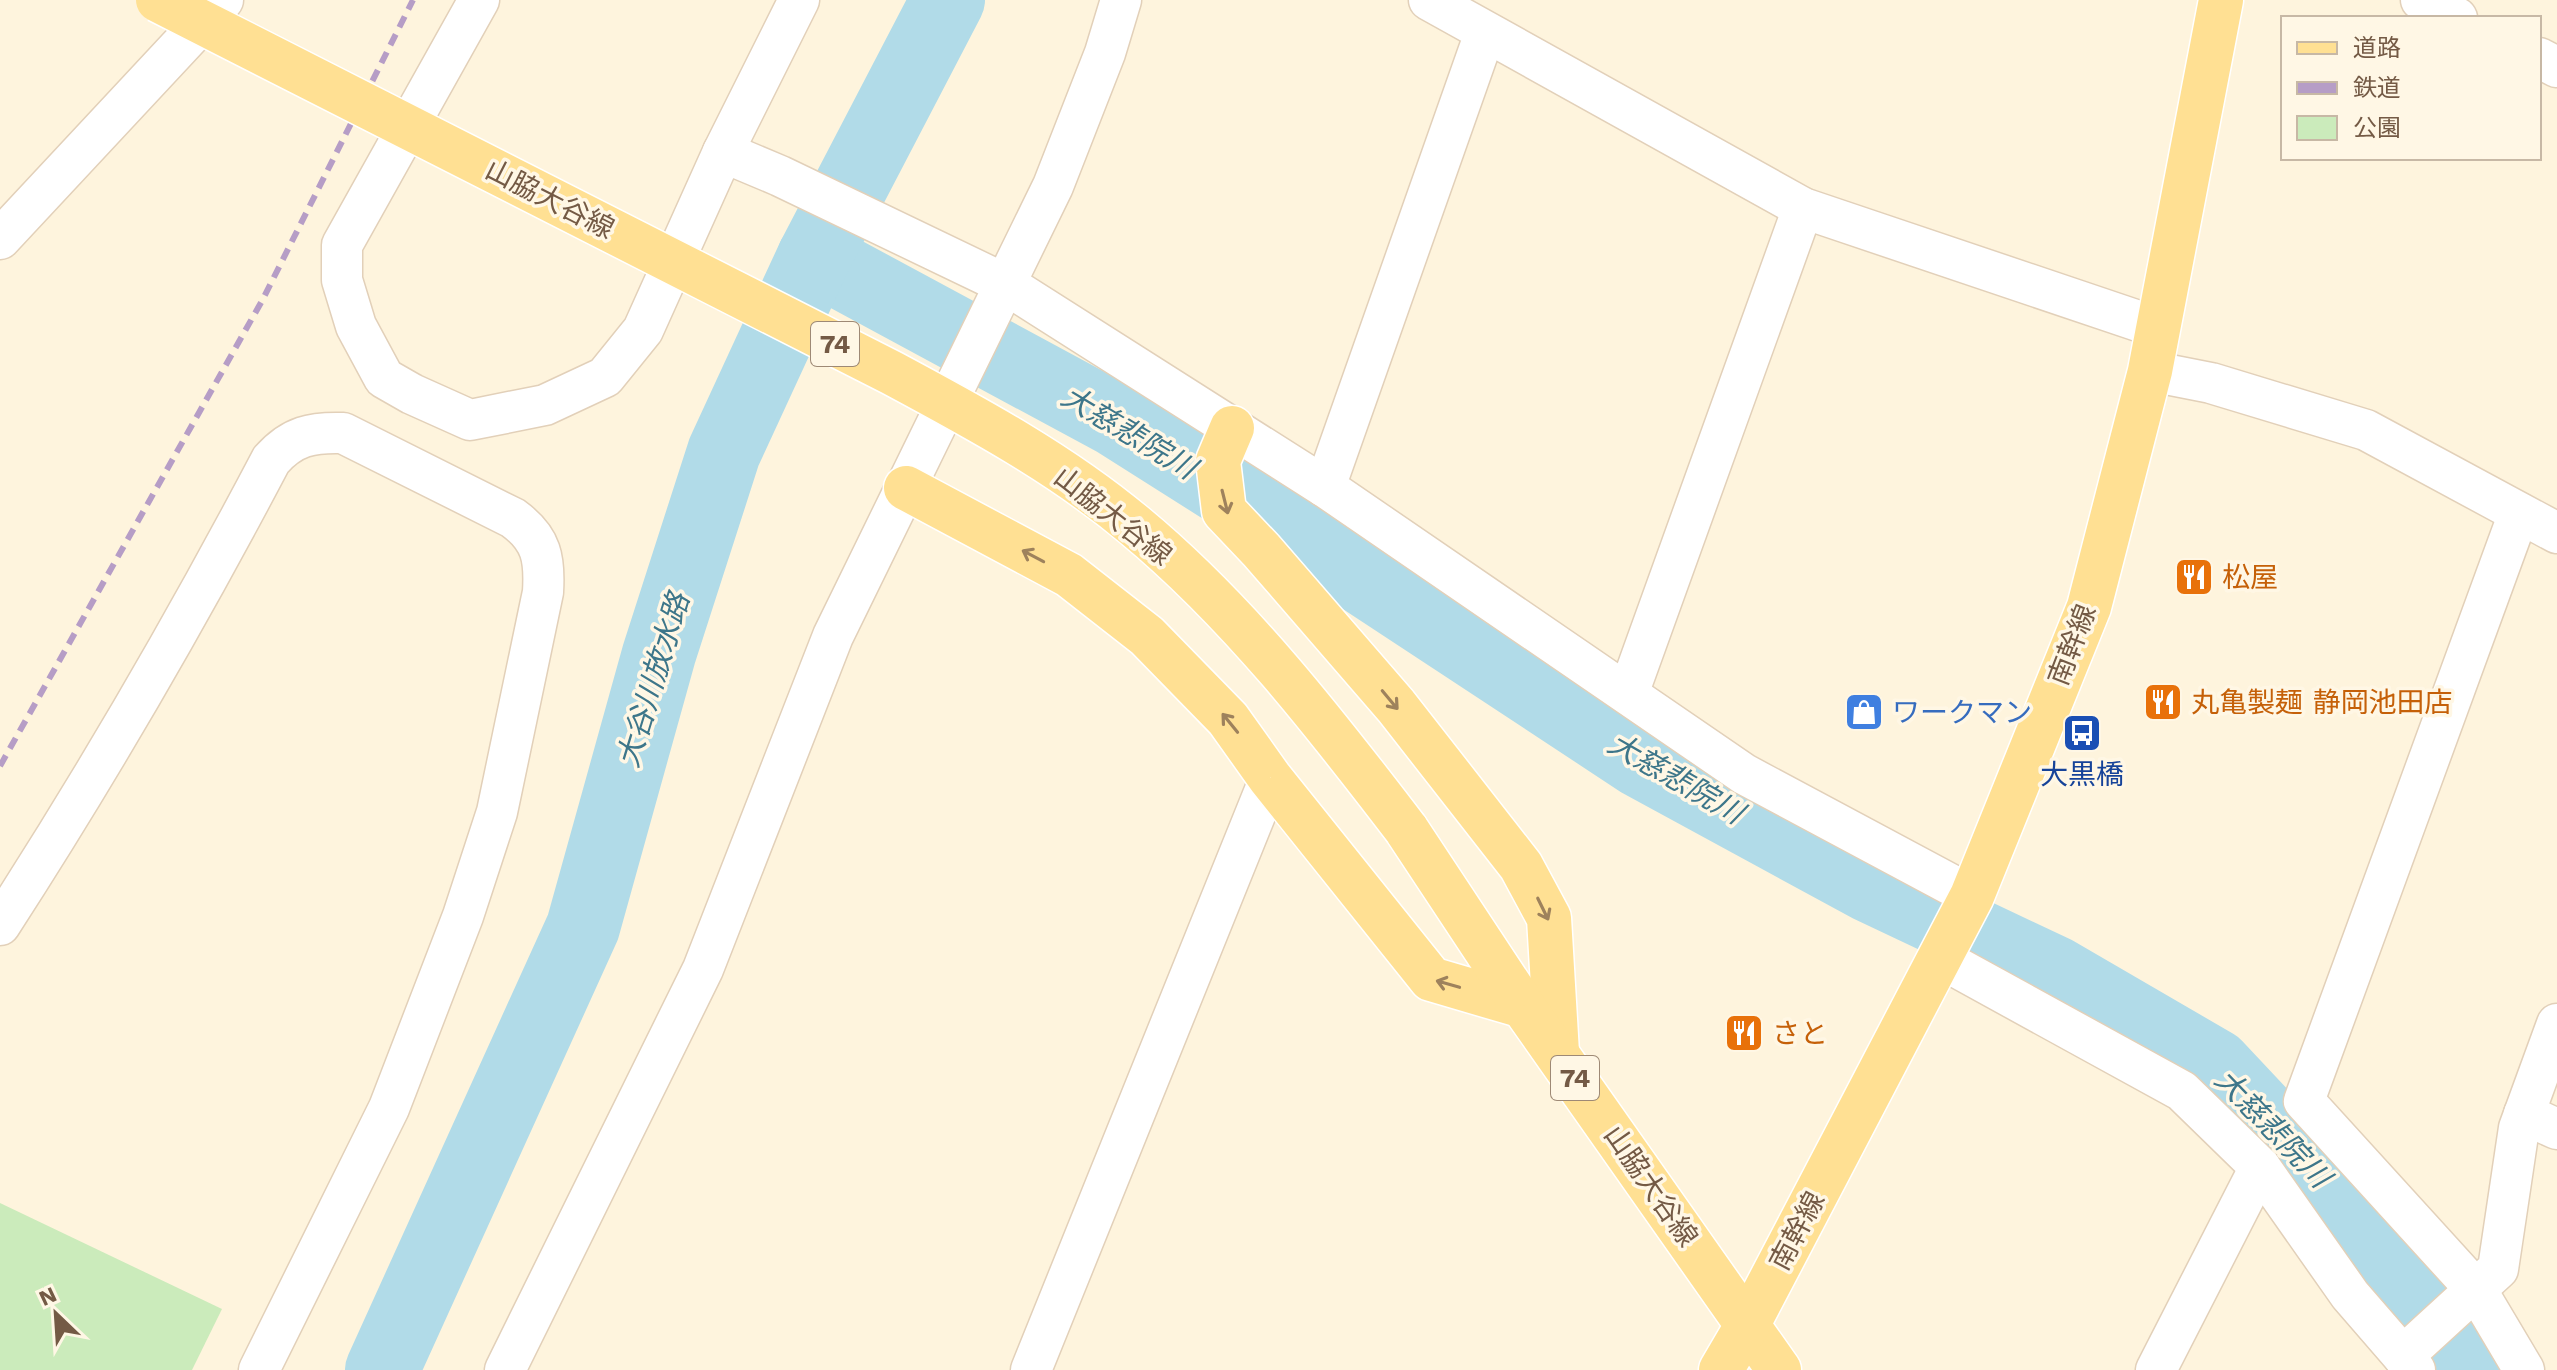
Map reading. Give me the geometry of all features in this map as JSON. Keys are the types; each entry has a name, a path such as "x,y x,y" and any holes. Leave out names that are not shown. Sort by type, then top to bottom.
{"main road":[{"name":"山脇大谷線","path":"158,0 986,423 1134,525 1269,658 1329,729 1406,829 1523,1006 1779,1370"},
{"name":"南幹線","path":"1721,1370 1972,896 2089,607 2150,371 2221,0"},
{"path":"1232,428 1218,461 1224,511 1396,706 1521,866 1549,918 1557,1053"},
{"path":"906,488 1069,575 1147,636 1228,719 1270,778 1431,979 1523,1006"}],"street":[{"path":"0,239 223,0"},
{"path":"479,0 342,245 342,280 351,311 384,378 470,420 545,405 605,377 643,330 723,152 799,0"},
{"path":"505,1370 703,969 833,636 1053,186 1105,53 1121,0"},
{"path":"1429,0 1803,208 2159,328"},
{"path":"2421,0 2453,16"},
{"path":"1325,487 1485,33"},
{"path":"723,152 780,176 963,265 1002,294 1232,428 1325,487 1744,774 1972,896"},
{"path":"1628,694 1803,208"},
{"path":"2150,371 2211,383 2366,430 2557,533"},
{"path":"0,925 114,738 281,447 299,436 343,433 513,518 528,529 545,565 543,592 497,812 473,886 389,1108 259,1370"},
{"path":"2519,513 2304,1101 2477,1291 2524,1370"},
{"path":"1031,1370 1270,778"},
{"path":"1940,958 2182,1091 2260,1167 2350,1295 2409,1363 2498,1269 2519,1128 2540,1122 2557,1024"},
{"path":"2170,1362 2260,1167"}],"green space":[{"path":"0,1203 222,1309 192,1370 0,1370"}],"waterway":[{"name":"大谷川放水路","path":"382,1370 583,927 659,654 724,452 814,257 948,0"},
{"name":"大慈悲院川","path":"814,257 1116,420 1293,532 1641,761 1869,885 2055,973 2215,1066 2349,1209 2469,1370"}],"railway":[{"path":"0,766 263,299 413,0"}],"place":[{"name":"松屋","path":"2194,577"},
{"name":"丸亀製麺 静岡池田店","path":"2163,702"},
{"name":"ワークマン","path":"1864,712"},
{"name":"大黒橋","path":"2082,733"},
{"name":"さと","path":"1744,1033"}]}
